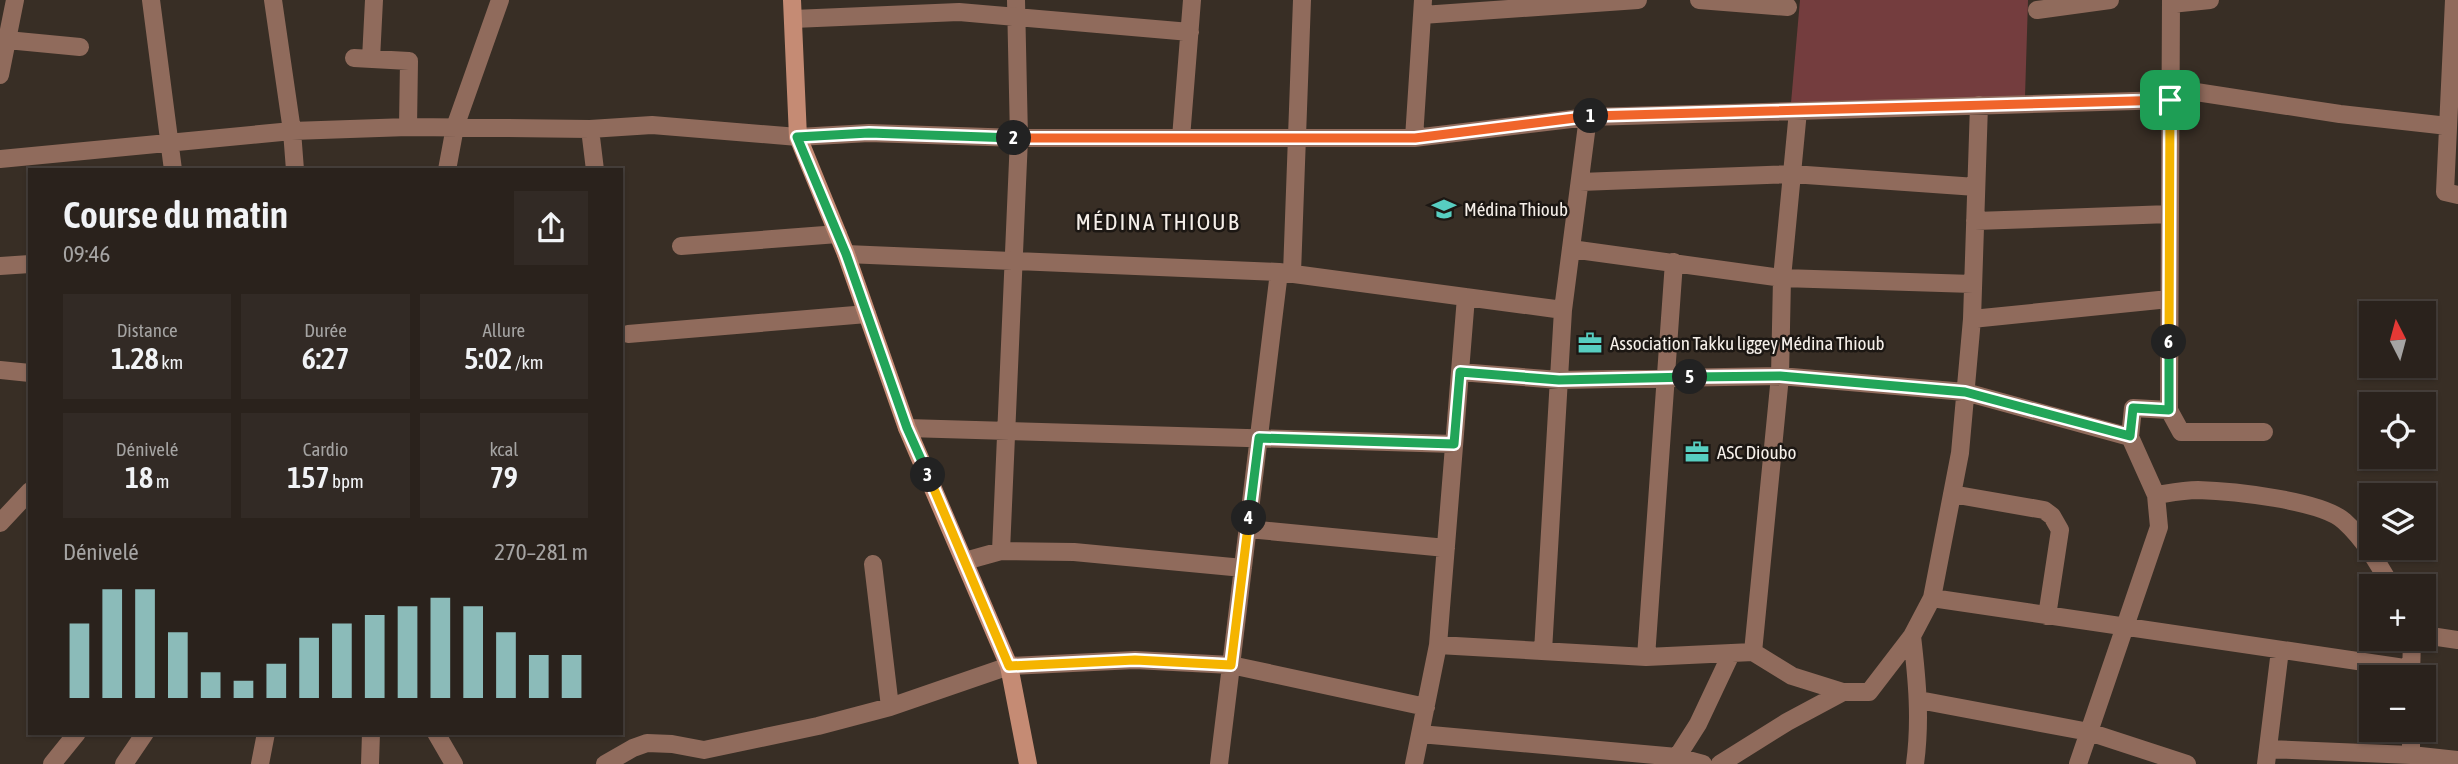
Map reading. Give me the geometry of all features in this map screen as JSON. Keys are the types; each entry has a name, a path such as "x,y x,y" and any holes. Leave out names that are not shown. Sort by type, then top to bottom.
{"street":[{"path":"0,75 15,0"},
{"path":"151,0 173,168"},
{"path":"273,0 295,168"},
{"path":"374,0 363,58 409,61 408,127"},
{"path":"447,168 455,127 500,0"},
{"path":"792,0 797,137 846,254 907,428 1009,666 1028,764"},
{"path":"1181,138 1192,0"},
{"path":"1219,764 1259,438 1286,272 1297,139 1302,0"},
{"path":"1415,138 1423,8 1638,0"},
{"path":"1699,0 1788,7"},
{"path":"2037,10 2110,0"},
{"path":"2210,0 2171,2 2169,410 2180,432 2264,432"},
{"path":"2454,0 2445,192 2458,195"},
{"path":"793,19 1016,8 1190,32"},
{"path":"1002,551 1019,138 1016,8"},
{"path":"7,40 80,47"},
{"path":"0,159 292,131 408,127 590,129 652,125 797,137 869,133 1019,138 1415,138 1588,117 1979,105 2170,94 2448,126"},
{"path":"1438,645 1646,657 1753,652 1792,676 1843,692 1869,692 1912,636 1932,598 1960,453 1972,318 1979,105"},
{"path":"1753,652 1780,376 1782,278 1798,111"},
{"path":"1543,651 1563,310 1588,117"},
{"path":"590,129 595,168"},
{"path":"1580,182 1792,174 1976,187"},
{"path":"1975,221 2170,214"},
{"path":"681,246 838,234"},
{"path":"1571,249 1782,278 1973,284"},
{"path":"846,254 1286,272 1563,310"},
{"path":"1646,657 1674,262"},
{"path":"0,266 28,264"},
{"path":"1414,764 1438,645 1466,297"},
{"path":"1972,318 2169,299"},
{"path":"628,334 867,314"},
{"path":"0,370 28,373"},
{"path":"1460,372 1559,380 1780,376 1965,392 2130,436"},
{"path":"2078,764 2159,527 2156,495 2130,436 2133,408 2169,410"},
{"path":"907,428 1454,444"},
{"path":"2156,495 2195,490 2264,495 2322,510 2343,519 2370,550 2384,574"},
{"path":"0,523 28,493"},
{"path":"1952,494 2044,510 2052,516 2060,530 2047,616"},
{"path":"1248,529 1446,548"},
{"path":"965,561 1002,551 1074,552 1243,568"},
{"path":"873,564 890,707"},
{"path":"1932,598 2365,665"},
{"path":"1912,636 1919,700 1915,764"},
{"path":"2436,637 2458,640"},
{"path":"2280,650 2267,756 2411,755 2458,760"},
{"path":"1677,757 1698,724 1731,654"},
{"path":"605,764 647,743 704,750 818,726 890,707 1009,666 1135,660 1231,665 1426,707"},
{"path":"1720,764 1787,722 1843,692"},
{"path":"1919,700 2089,732 2187,764"},
{"path":"1420,734 1573,756 1677,757 1703,764"},
{"path":"52,764 74,735"},
{"path":"124,764 144,735"},
{"path":"260,764 266,735"},
{"path":"370,764 371,735"},
{"path":"437,735 451,763"},
{"path":"2411,742 2411,755"}],"shaded area":[{"path":"1800,0 2028,0 2025,96 1791,103"}],"place":[{"name":"Médina Thioub","path":"1444,209"},
{"name":"Association Takku liggey Médina Thioub","path":"1590,343"},
{"name":"ASC Dioubo","path":"1697,452"}],"district":[{"name":"MÉDINA THIOUB","path":"1158,222"}],"route":[{"path":"2170,100 2169,410 2133,408 2130,436 1965,392 1780,376 1559,380 1460,372 1454,444 1259,438 1231,665 1135,660 1009,666 907,428 846,254 797,137 869,133 1019,138 1415,138 1588,117 2170,100"}]}
